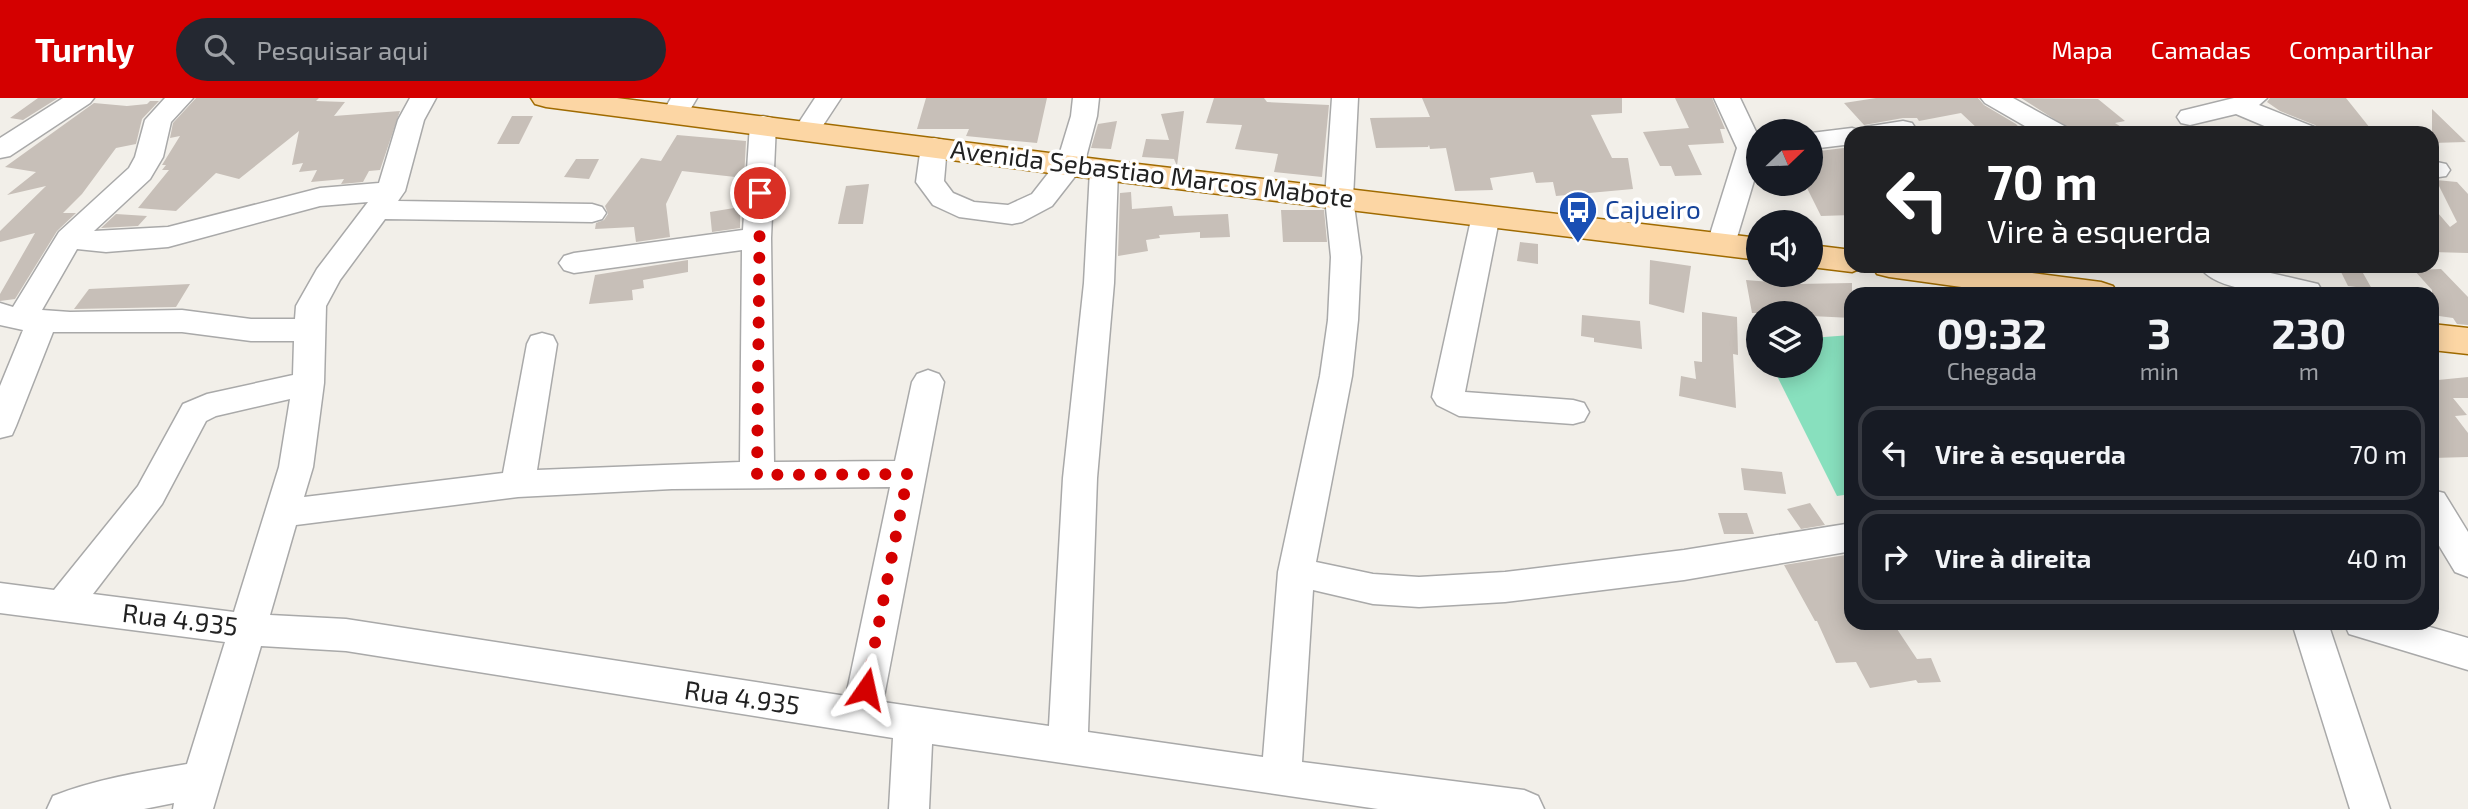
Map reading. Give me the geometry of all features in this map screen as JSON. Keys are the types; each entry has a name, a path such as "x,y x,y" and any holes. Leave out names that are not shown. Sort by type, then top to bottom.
{"main road":[{"name":"Avenida Sebastiao Marcos Mabote","path":"546,98 680,106 763,124 1104,170 1746,247"},
{"path":"1823,257 1844,260"},
{"path":"1942,273 2048,287"},
{"path":"2439,338 2468,341"}],"street":[{"path":"0,149 81,98"},
{"path":"0,426 21,318 69,239 140,173 149,157 158,120 180,98"},
{"path":"67,809 113,795 197,795 296,467 308,383 311,306 327,276 383,200 411,120 423,98"},
{"path":"807,130 828,98"},
{"path":"934,146 930,182 943,199 969,211 1013,215 1042,200 1070,164 1084,116 1086,98"},
{"path":"1281,778 1296,572 1336,376 1343,320 1346,257 1339,198 1345,98"},
{"path":"1727,98 1746,133"},
{"path":"1994,98 2044,126"},
{"path":"2171,98 2197,125 2246,102 2292,126"},
{"path":"757,475 757,238 763,124"},
{"path":"1824,139 1844,137"},
{"path":"1068,747 1080,478 1099,283 1104,170"},
{"path":"1721,244 1746,171"},
{"path":"69,239 142,241 233,221 320,197 592,214"},
{"path":"1486,215 1448,397 1460,404 1573,412"},
{"path":"573,263 757,238"},
{"path":"2230,273 2241,278 2306,284"},
{"path":"21,318 70,323 182,321 251,330 309,330"},
{"path":"518,484 542,344"},
{"path":"861,716 928,382"},
{"path":"63,606 150,495 194,414 207,406 308,383"},
{"path":"283,513 518,484 672,475 908,474"},
{"path":"2439,514 2468,562"},
{"path":"1296,572 1373,589 1419,592 1504,587 1684,565 1844,538"},
{"name":"Rua 4.935","path":"0,598 247,629 346,635 861,716 1281,778 1376,799 1524,809"},
{"path":"2312,630 2370,809"},
{"path":"2386,630 2468,654"},
{"path":"909,809 914,724"}],"green space":[{"path":"1844,336 1844,495 1837,496 1778,378 1823,378 1823,337"}],"building":[{"path":"38,98 58,98 23,120 10,118"},
{"path":"196,98 319,98 316,101 345,102 334,116 400,111 380,170 369,171 363,182 341,184 344,179 311,182 317,170 299,172 303,163 292,165 299,131 239,179 216,173 176,211 138,208 169,170 162,170 166,165 162,165 180,136 170,138 173,123"},
{"path":"926,98 1047,98 1037,143 966,136 969,129 917,129"},
{"path":"1214,98 1264,98 1267,102 1329,105 1322,177 1274,172 1278,154 1235,149 1242,125 1206,123"},
{"path":"1422,98 1622,98 1622,113 1591,115 1612,158 1628,158 1633,189 1556,196 1553,182 1536,183 1533,172 1490,178 1493,190 1455,191 1446,148 1430,149 1429,145 1376,148 1370,118 1430,117"},
{"path":"1675,98 1712,98 1725,129 1720,129 1724,143 1688,145 1702,175 1675,176 1671,166 1660,166 1643,132 1689,128"},
{"path":"1876,98 1978,98 1984,105 2018,126 1975,126 1961,113 1919,121 1917,118 1903,118 1864,125 1844,103"},
{"path":"2021,98 2098,99 2125,121 2115,123 2120,126 2065,126"},
{"path":"2270,98 2346,98 2368,126 2316,126 2280,111 2267,102"},
{"path":"150,101 159,101 142,119 136,144 116,148 82,194 63,213 76,213 57,231 15,299 0,301 0,294 35,233 0,242 0,231 46,186 7,195 36,172 5,167 94,103 127,106 147,104"},
{"path":"2432,109 2466,142 2439,143 2439,126 2432,126"},
{"path":"1184,111 1177,166 1174,159 1142,157 1146,139 1169,140 1161,114"},
{"path":"512,116 533,116 519,144 497,144"},
{"path":"1117,121 1111,149 1091,148 1098,124"},
{"path":"677,135 746,141 744,178 682,171 666,204 670,237 636,242 634,227 595,229 596,223 604,220 608,214 605,206 641,158 661,161"},
{"path":"1844,148 1844,215 1823,216 1823,210 1818,210 1811,196 1824,196 1824,150"},
{"path":"576,159 599,159 589,179 564,177"},
{"path":"2439,180 2457,182 2468,194 2468,253 2439,252 2439,214 2450,227 2457,222 2439,186"},
{"path":"869,184 863,224 838,224 846,186"},
{"path":"1131,192 1132,209 1172,206 1174,216 1228,214 1230,237 1200,238 1200,232 1159,235 1160,238 1146,240 1148,251 1118,256 1120,193"},
{"path":"740,207 740,228 712,232 710,212"},
{"path":"1281,210 1324,210 1327,242 1283,242"},
{"path":"116,214 147,216 138,226 101,228"},
{"path":"1520,242 1538,244 1538,264 1517,261"},
{"path":"688,260 688,272 643,280 644,288 632,290 633,300 589,304 595,275"},
{"path":"1650,260 1691,266 1684,313 1649,304"},
{"path":"2439,269 2468,297 2468,325 2457,324 2453,318 2439,316 2439,287 2429,287 2417,273 2439,273"},
{"path":"2342,273 2363,273 2371,287 2356,287 2348,286"},
{"path":"1852,283 1852,287 1844,287 1844,318 1823,317 1823,301 1750,301 1747,287 1823,287 1823,284"},
{"path":"190,284 176,307 74,309 89,289"},
{"path":"1702,312 1737,317 1738,355 1733,354 1736,408 1679,396 1681,376 1696,379 1694,361 1702,362"},
{"path":"1582,315 1640,321 1642,349 1594,342 1594,338 1581,336"},
{"path":"2468,377 2468,398 2453,398 2467,415 2455,416 2468,433 2468,457 2439,458 2439,380"},
{"path":"1741,468 1782,472 1786,494 1744,490"},
{"path":"1810,503 1825,525 1801,529 1787,509"},
{"path":"1718,513 1747,513 1754,534 1724,534"},
{"path":"1844,555 1844,630 1898,630 1917,659 1931,658 1941,682 1918,683 1916,680 1870,688 1856,662 1836,663 1817,621 1784,565"}],"place":[{"name":"Cajueiro","path":"1578,244"}],"route":[{"path":"760,193 757,238 757,475 908,474 866,689"}]}
